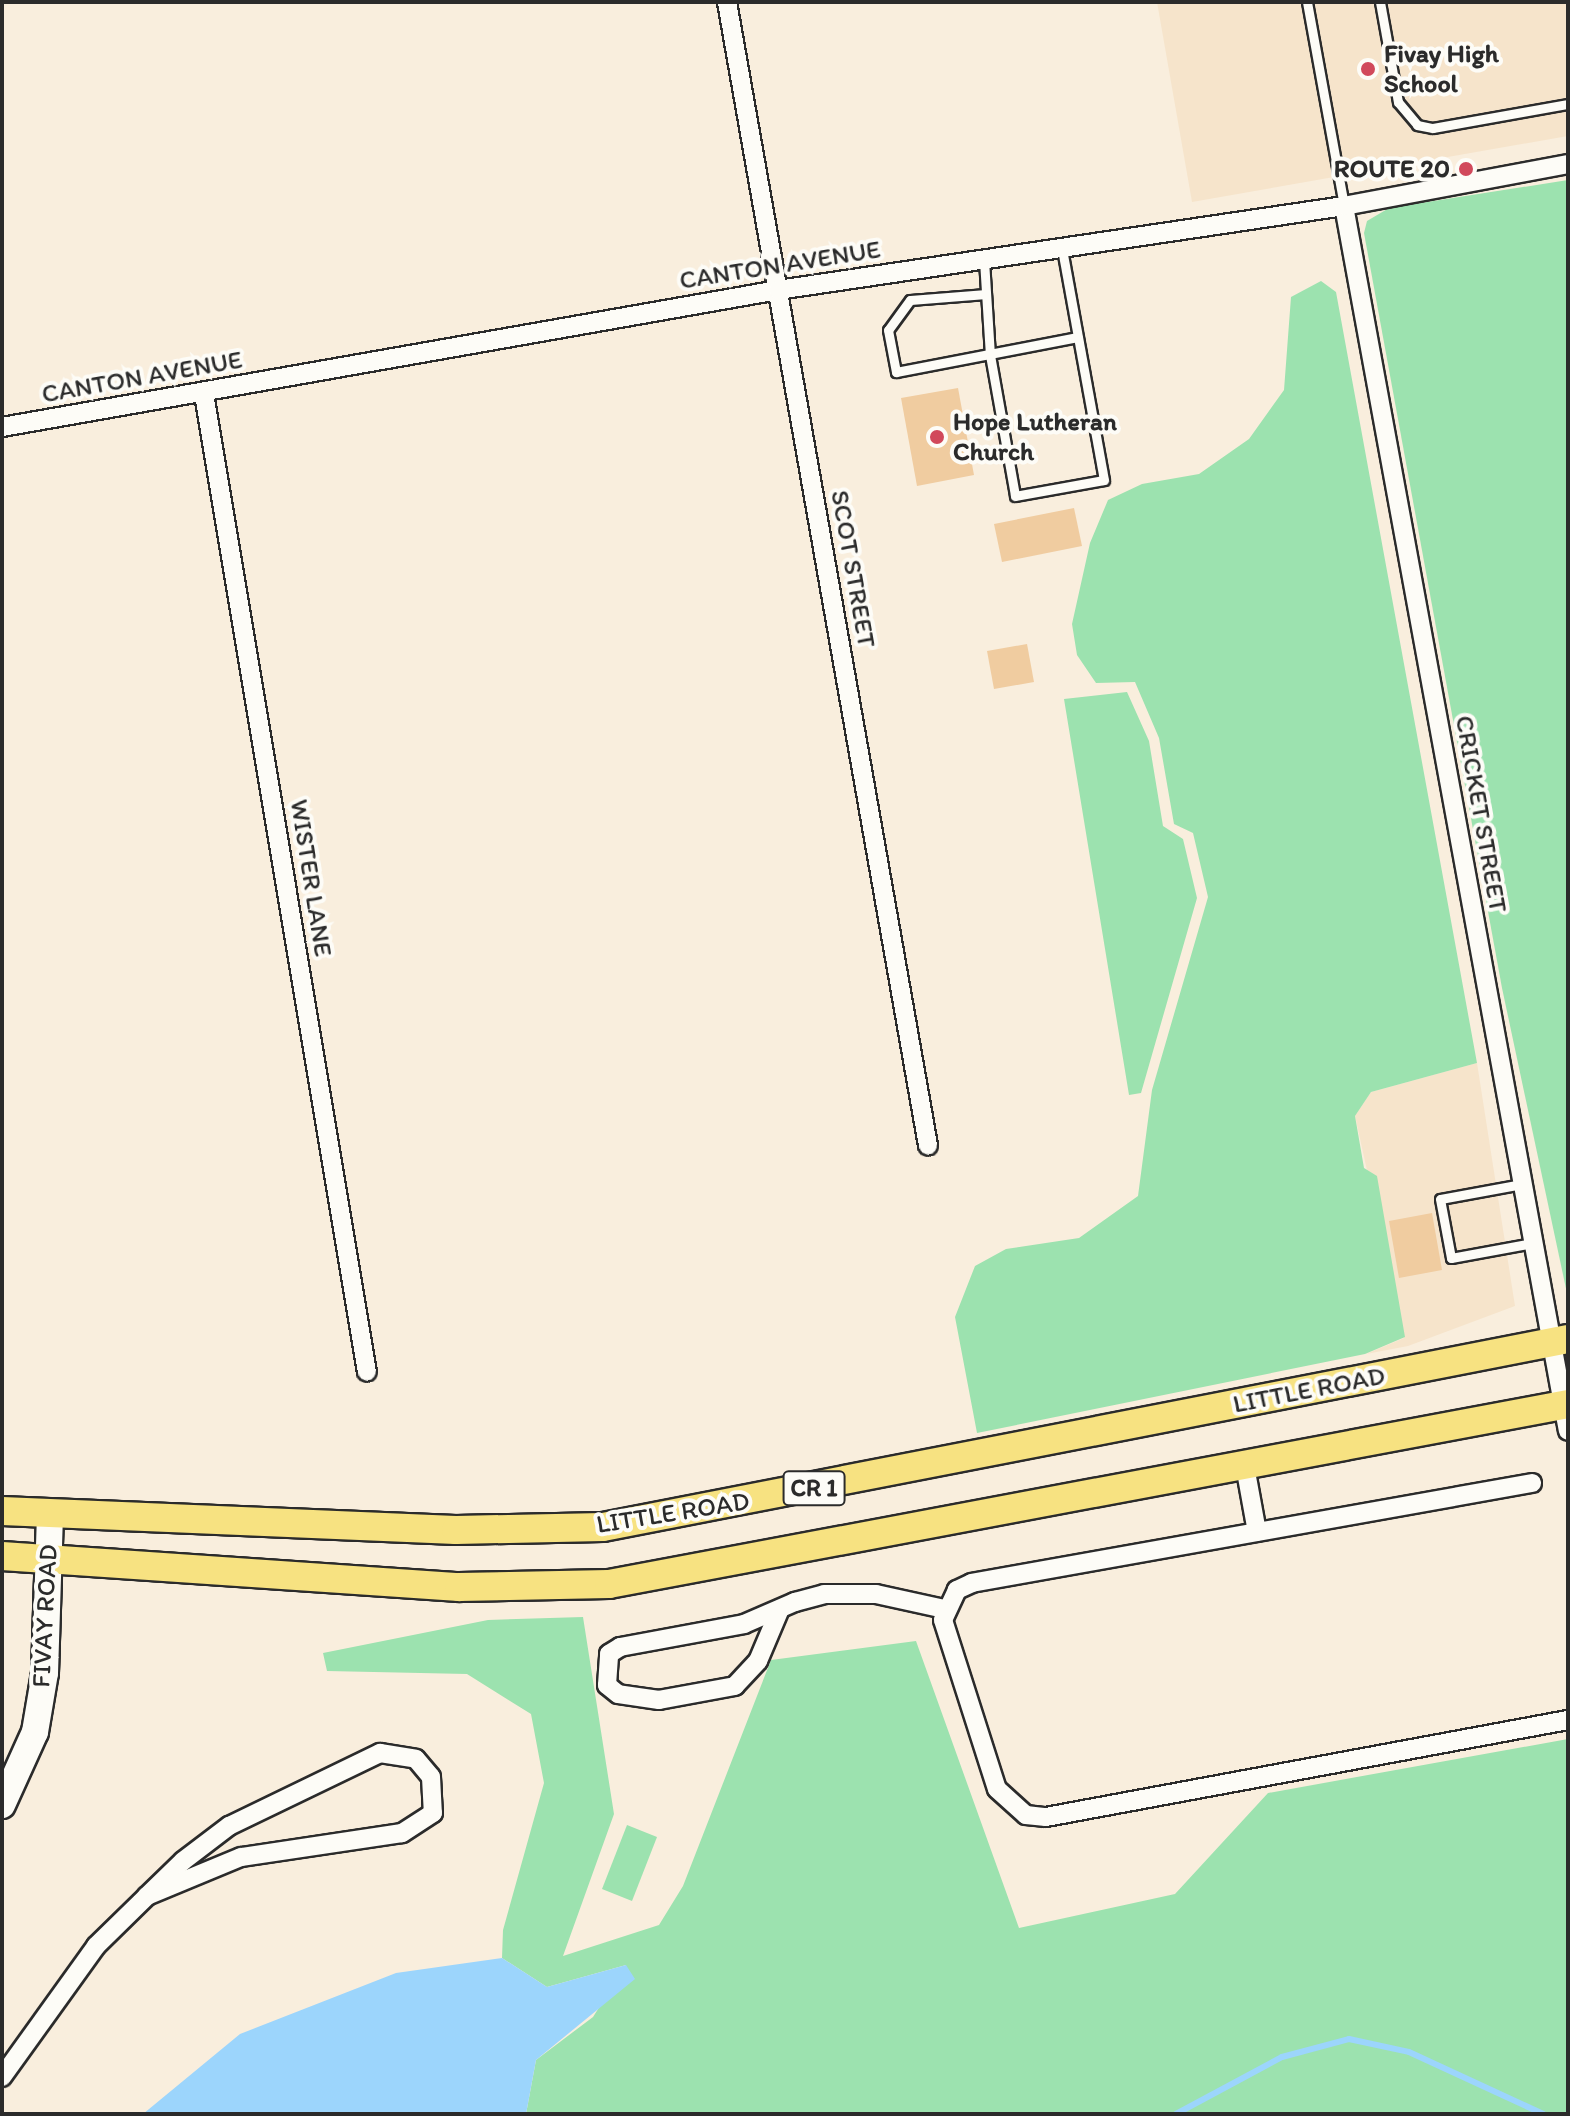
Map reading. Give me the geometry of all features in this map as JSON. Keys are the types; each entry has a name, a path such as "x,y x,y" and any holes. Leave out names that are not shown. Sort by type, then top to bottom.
{"main road":[{"name":"LITTLE ROAD","path":"2,1511 456,1530 603,1527 1560,1340"},
{"name":"CR 1","path":"2,1556 47,1556 459,1587 609,1584 1245,1466 1566,1413"}],"street":[{"name":"SCOT STREET","path":"727,2 928,1145"},
{"name":"CANTON AVENUE","path":"2,427 204,394 778,290 1344,206 1568,164"},
{"name":"CRICKET STREET","path":"1344,206 1533,1243 1560,1340 1566,1413"},
{"name":"WISTER LANE","path":"204,394 367,1372"},
{"path":"1245,1466 1257,1532"},
{"path":"944,1609 957,1590 972,1583 1532,1483"},
{"name":"FIVAY ROAD","path":"2,1805 35,1732 45,1673 50,1514"},
{"path":"780,1609 758,1661 735,1686 659,1700 618,1694 607,1685 605,1665 620,1647 744,1624 780,1609 848,1592 944,1609"},
{"path":"944,1609 997,1789 1026,1815 1046,1817 1568,1720"},
{"path":"2,2077 96,1946 147,1896 229,1826 337,1768 397,1751 416,1759 431,1777 433,1813 402,1833 241,1857 147,1896"}],"lane":[{"path":"1307,2 1344,206"},
{"path":"1380,2 1398,102 1417,125 1433,128 1568,104"},
{"path":"984,260 990,355 1015,496 1104,480 1062,248"},
{"path":"986,294 910,300 888,330 896,372 1078,337"},
{"path":"1522,1184 1440,1199 1451,1258 1533,1243"}],"shaded area":[{"name":"Fivay High School","path":"1157,2 1568,2 1568,136 1192,202"},
{"path":"1477,1063 1515,1306 1408,1346 1366,1354 1404,1338 1355,1116 1371,1092"}],"green space":[{"path":"1568,180 1568,1298 1502,988 1364,233 1367,221 1389,208"},
{"path":"1321,281 1336,292 1477,1063 1371,1092 1355,1116 1364,1168 1377,1176 1405,1337 1365,1354 977,1433 955,1317 975,1266 1006,1249 1079,1238 1138,1196 1152,1090 1208,897 1193,833 1174,824 1159,738 1135,682 1096,683 1077,655 1072,624 1090,543 1108,500 1142,484 1199,474 1249,439 1284,390 1291,297"},
{"path":"1127,692 1149,741 1163,826 1183,839 1197,898 1141,1093 1129,1095 1064,699"},
{"path":"583,1617 614,1814 563,1956 659,1925 683,1886 771,1660 916,1641 1019,1928 1175,1894 1268,1793 1568,1739 1568,2114 526,2114 536,2060 593,2017 626,1965 547,1987 502,1958 503,1930 544,1783 531,1714 467,1674 327,1671 323,1653 488,1620"},
{"path":"627,1825 657,1837 632,1901 602,1889"}],"water":[{"path":"502,1958 547,1987 626,1965 635,1979 536,2060 526,2114 143,2114 240,2034 396,1973"}],"building":[{"name":"Hope Lutheran Church","path":"958,388 974,475 917,486 901,398"},
{"path":"1074,508 1082,546 1002,562 994,524"},
{"path":"1027,644 1034,682 994,689 987,651"},
{"path":"1432,1213 1442,1270 1399,1278 1389,1221"}],"waterway":[{"path":"1176,2114 1282,2057 1349,2039 1409,2052 1543,2114"}],"place":[{"name":"Fivay High School","path":"1368,69"},
{"name":"ROUTE 20","path":"1466,169"},
{"name":"Hope Lutheran Church","path":"937,437"}]}
